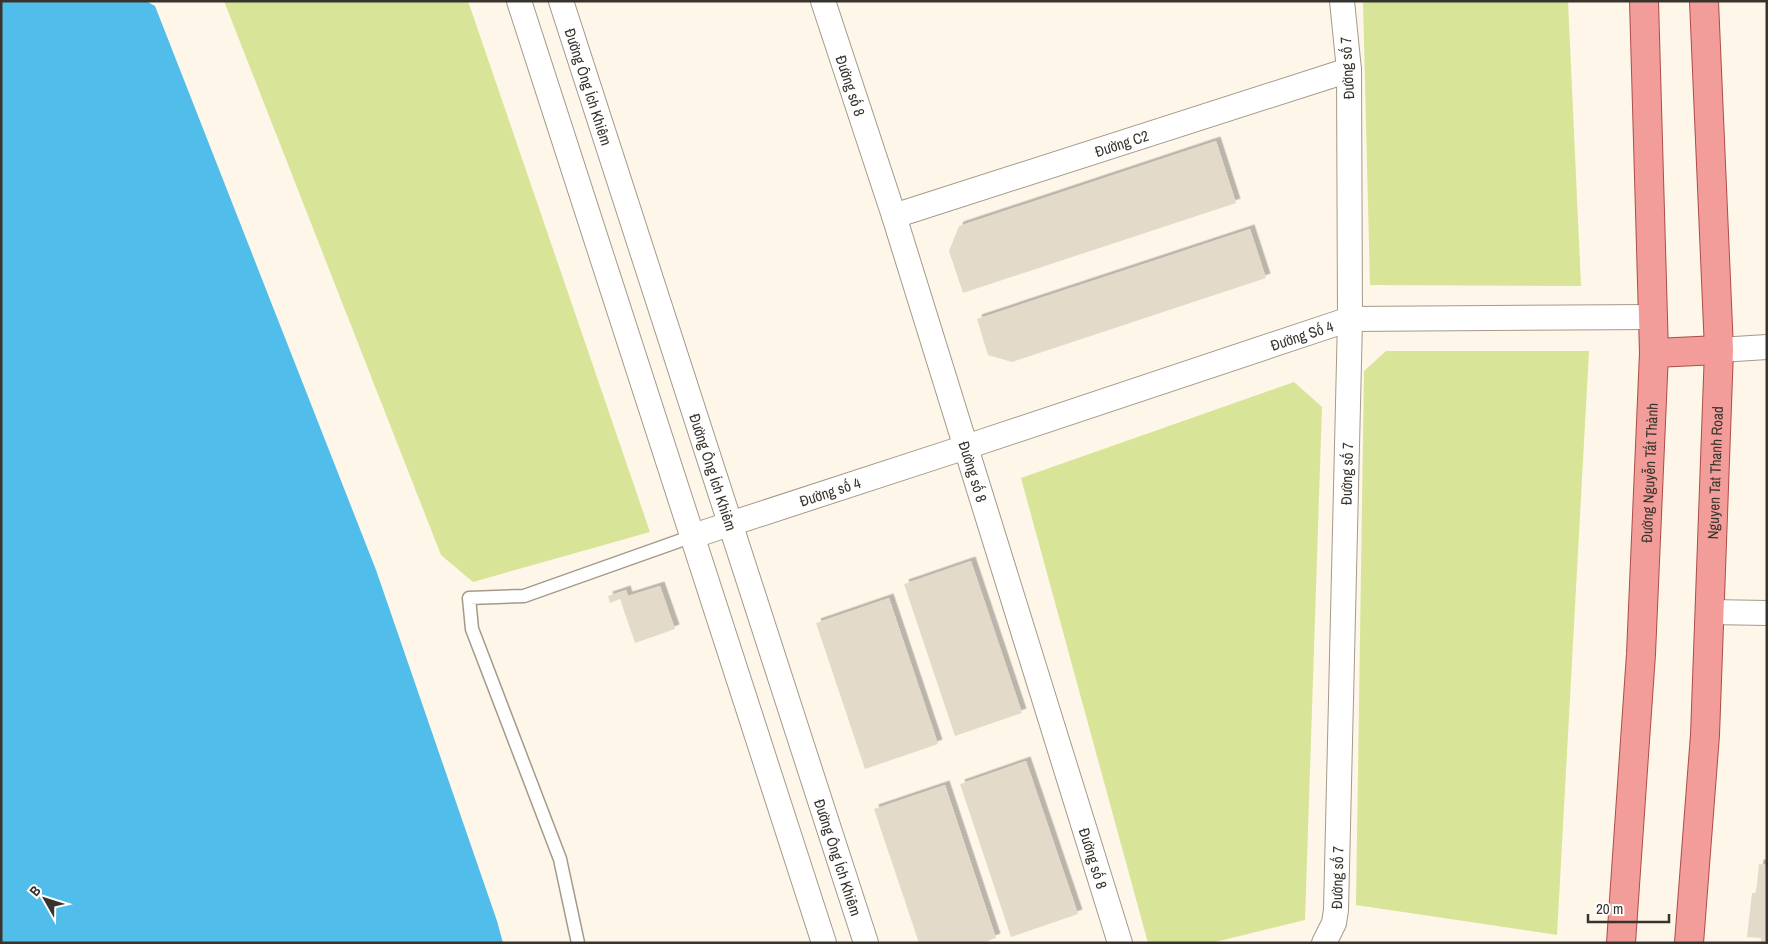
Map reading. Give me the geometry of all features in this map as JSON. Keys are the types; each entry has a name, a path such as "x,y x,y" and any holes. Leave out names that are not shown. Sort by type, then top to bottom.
{"main road":[{"name":"Đường Nguyễn Tất Thành","path":"1621,943 1641,654 1654,353 1644,1"},
{"name":"Nguyen Tat Thanh Road","path":"1689,943 1705,735 1719,350 1704,1"},
{"path":"1654,353 1719,350"}],"street":[{"path":"519,1 824,943"},
{"name":"Đường Ông Ích Khiêm","path":"561,1 866,943"},
{"name":"Đường số 8","path":"823,1 894,216 1120,943"},
{"name":"Đường số 7","path":"1324,943 1334,923 1336,910 1350,319 1349,70 1342,1"},
{"name":"Đường C2","path":"894,216 1349,70"},
{"name":"Đường Số 4","path":"966,447 1350,319 1652,317"},
{"path":"1719,350 1767,347"},
{"name":"Đường số 4","path":"693,536 966,447"},
{"path":"1710,612 1767,613"}],"lane":[{"path":"578,943 560,859 472,629 469,598 524,596 693,536"}],"green space":[{"path":"224,1 468,1 650,532 473,582 441,555"},
{"path":"1363,1 1568,1 1581,286 1370,285"},
{"path":"1386,351 1589,351 1557,935 1356,905 1364,371"},
{"path":"1294,382 1322,407 1305,920 1211,943 1148,943 1021,478"}],"water":[{"path":"1,1 146,1 155,6 376,570 503,943 1,943"}],"building":[{"path":"1216,141 1236,203 963,293 949,251 959,226"},
{"path":"1250,229 1266,278 1012,362 988,355 977,319"},
{"path":"971,561 1022,713 955,736 904,584"},
{"path":"660,586 675,629 635,643 620,599 610,603 608,596 626,590 628,596"},
{"path":"889,598 938,744 865,769 816,623"},
{"path":"1026,761 1078,914 1011,937 960,784"},
{"path":"945,785 996,938 982,943 919,943 874,809"},
{"path":"1759,864 1767,865 1767,943 1761,943 1761,938 1747,937 1752,893 1756,893"}]}
